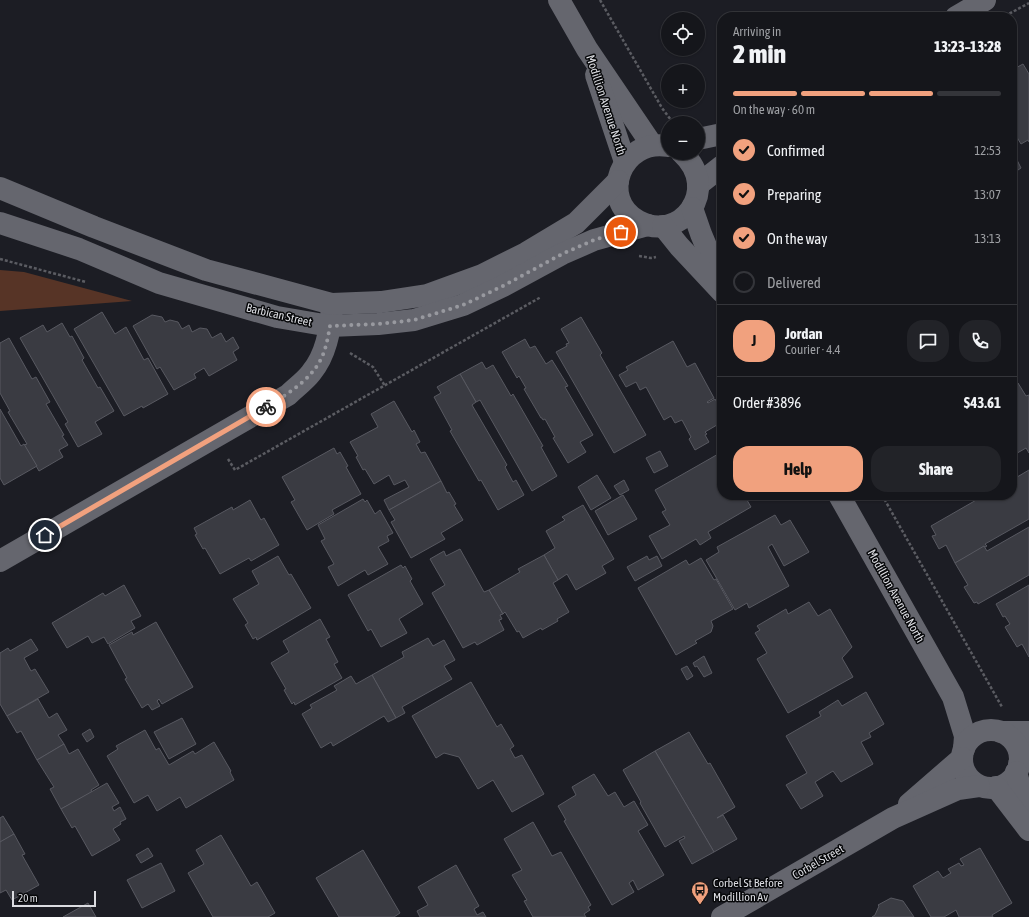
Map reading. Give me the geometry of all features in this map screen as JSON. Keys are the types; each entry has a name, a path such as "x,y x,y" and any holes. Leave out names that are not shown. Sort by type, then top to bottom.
{"street":[{"name":"Modillion Avenue North","path":"559,0 587,49 660,146"},
{"path":"965,12 985,0"},
{"name":"Modillion Avenue North","path":"587,49 622,172 618,193 622,204 628,213 637,221 655,226"},
{"path":"705,138 717,135"},
{"name":"Barbican Street","path":"0,188 94,227 206,270 332,304 381,302 427,295 482,275 526,253 576,223 622,172 633,154 642,148 660,146"},
{"path":"690,160 696,172 699,184 698,197 692,208 717,272"},
{"path":"699,184 717,170"},
{"name":"Barbican Street","path":"0,223 79,249 159,283 277,316 330,326 378,324 414,320 463,305 503,286 562,254 594,240 674,223 684,217 692,208"},
{"path":"655,226 679,246 717,287"},
{"path":"0,561 288,394 310,374 321,359 330,326 332,304"},
{"name":"Modillion Avenue North","path":"842,500 953,696 965,736 963,753"},
{"name":"Modillion Avenue North","path":"953,696 992,729"},
{"path":"992,729 1010,737 1016,745 1021,763 1029,819"},
{"path":"1021,763 1011,779 1004,784 988,786 972,781 966,774 963,766 963,753 968,741 983,731 992,729 1029,732"},
{"name":"Corbel Street","path":"893,818 963,753"},
{"path":"988,786 1029,830"},
{"name":"Corbel Street","path":"722,917 893,818 958,789 988,786"}],"path":[{"path":"600,0 662,108 668,116"},
{"path":"1013,12 1029,3"},
{"path":"632,254 651,258 658,256"},
{"path":"227,457 235,470 543,296"},
{"path":"885,500 1005,712 992,729"}],"shaded area":[{"path":"0,270 24,272 132,301 0,311"}],"building":[{"path":"1023,64 1029,74 1029,142 1028,140 1021,144 1017,137 1017,67"},
{"path":"1017,160 1021,168 1017,171"},
{"path":"102,312 115,334 126,327 144,360 148,358 168,394 143,408 142,406 124,416 74,329"},
{"path":"152,315 162,317 165,322 170,320 178,322 182,329 189,325 192,332 200,328 207,329 212,338 221,333 226,342 233,337 239,348 233,352 237,360 209,376 204,368 194,374 196,378 174,390 160,367 157,369 133,326"},
{"path":"581,317 602,353 600,355 646,435 614,453 556,352 567,346 566,344 569,343 561,329"},
{"path":"62,323 70,337 72,336 84,358 82,360 98,388 100,387 114,411 95,422 102,434 78,447 65,424 68,422 20,338 43,325 47,332"},
{"path":"9,338 32,379 36,377 50,402 46,404 64,435 62,436 68,445 59,450 63,457 39,471 24,445 27,444 8,412 10,411 0,393 0,343"},
{"path":"525,339 530,348 535,346 546,364 552,360 568,386 565,387 593,435 580,442 586,452 568,463 553,438 555,437 545,419 543,420 541,418 524,389 526,388 519,376 517,378 502,352"},
{"path":"673,341 687,367 695,363 714,398 707,402 708,403 715,399 717,402 717,425 705,432 709,442 695,450 689,439 691,437 682,420 675,423 671,416 664,420 646,387 640,390 636,382 626,387 619,375 628,370 626,367"},
{"path":"482,362 486,369 493,365 511,396 513,394 543,446 541,447 557,476 532,491 480,400 476,402 460,374"},
{"path":"460,374 476,402 472,405 507,465 505,467 513,482 516,480 524,495 498,510 450,431 452,430 434,397 441,393 437,387"},
{"path":"1018,383 1026,396 1029,395 1029,453 1026,448 1017,453"},
{"path":"394,401 412,432 414,430 420,442 416,444 421,453 425,452 441,481 389,510 384,500 409,487 405,480 394,485 389,475 374,484 365,469 363,470 356,457 358,456 350,442 378,427 371,414"},
{"path":"0,409 21,446 24,444 37,466 4,485 0,478"},
{"path":"334,448 337,454 340,452 348,466 346,467 361,494 332,510 334,514 307,530 291,502 295,500 282,477"},
{"path":"660,451 668,466 654,473 646,458"},
{"path":"717,455 717,500 747,500 751,507 708,532 711,538 700,545 696,539 662,559 649,536 670,525 662,512 666,510 655,490"},
{"path":"1029,470 1029,519 985,544 987,546 955,563 946,545 939,549 932,536 936,535 931,526 976,500 1017,500 1017,477"},
{"path":"597,475 611,498 591,510 578,487"},
{"path":"624,480 629,490 620,495 614,486"},
{"path":"441,481 447,493 449,492 456,504 454,505 463,520 441,533 445,539 411,558 391,522 395,520 389,510"},
{"path":"623,495 637,519 608,535 595,511"},
{"path":"363,499 365,502 367,500 375,514 380,510 393,533 387,536 389,541 378,547 388,564 368,575 365,570 338,586 328,567 334,564 321,541 325,539 318,525"},
{"path":"250,500 261,520 264,518 279,545 251,561 249,558 220,574 205,548 203,549 195,535 197,534 194,528 232,507 233,510"},
{"path":"583,505 614,559 602,566 606,573 576,590 567,574 558,580 544,555 555,548 546,531 565,520 562,517"},
{"path":"775,515 781,525 790,520 809,552 784,566 772,544 768,547 789,586 749,608 747,603 735,610 706,560 719,552 717,547"},
{"path":"1029,527 1029,575 978,604 977,602 974,603 964,587 968,585 955,563 984,546 987,551"},
{"path":"460,549 484,592 489,590 503,614 500,615 502,619 499,620 504,630 477,645 475,642 463,648 432,593 445,585 430,559 444,551 446,556"},
{"path":"544,555 558,580 553,583 569,612 557,619 558,621 523,638 519,631 517,632 505,612 503,614 489,590 520,572 518,569"},
{"path":"278,556 289,575 291,574 311,608 257,640 256,637 253,639 245,625 248,623 233,599 259,584 252,571"},
{"path":"647,556 649,560 657,556 662,566 635,581 627,567"},
{"path":"701,558 714,580 716,579 733,609 711,621 713,626 711,632 695,641 697,643 676,655 638,588 686,560 689,565"},
{"path":"401,565 403,568 405,566 412,579 410,581 423,604 399,619 407,633 381,647 371,629 368,631 348,595"},
{"path":"124,585 141,616 131,621 135,628 108,644 104,637 92,643 88,636 67,648 52,623 103,593 105,596"},
{"path":"1029,585 1029,657 1022,644 1017,647 1005,627 1010,624 1005,616 1003,617 996,604"},
{"path":"809,602 818,616 830,609 852,647 842,658 853,677 788,713 757,659 767,653 755,633 760,630 757,626 786,609 788,614"},
{"path":"320,619 330,637 326,639 338,662 334,664 342,678 295,705 294,702 292,704 284,690 286,689 271,663 289,652 283,641"},
{"path":"156,622 193,687 162,704 159,699 157,701 160,706 152,710 148,704 142,708 125,679 127,678 109,645 132,632 133,635"},
{"path":"428,638 433,646 444,640 455,660 444,666 452,679 402,707 405,713 396,718 372,675 404,657 402,652"},
{"path":"31,639 38,650 24,658 31,671 35,669 49,692 7,716 0,704 0,653 8,648 10,651"},
{"path":"704,656 712,673 704,677 697,666 695,667 693,663"},
{"path":"687,666 693,676 687,680 681,669"},
{"path":"372,675 396,718 388,722 384,716 333,746 331,742 321,748 302,714 312,708 310,705 337,690 334,686 351,676 356,684"},
{"path":"471,682 497,727 501,724 514,746 510,749 515,758 522,755 544,794 512,812 493,780 478,789 459,757 444,753 436,758 412,716"},
{"path":"866,692 884,724 869,733 871,737 861,742 873,764 841,782 833,771 815,782 823,796 801,809 786,785 807,773 786,736 821,716 819,712 838,700 842,706"},
{"path":"38,699 49,718 57,713 67,730 58,735 64,744 37,760 21,731 17,733 7,716"},
{"path":"182,718 196,744 169,759 154,732"},
{"path":"90,729 94,737 87,742 82,734"},
{"path":"145,730 156,750 159,748 169,765 193,751 195,754 214,742 231,771 230,772 234,780 186,808 180,797 157,811 148,795 134,803 107,756 118,749 116,746"},
{"path":"689,732 708,764 710,763 735,807 717,818 723,815 737,839 714,852 655,751"},
{"path":"64,744 69,754 78,749 99,785 91,790 92,792 61,809 50,789 54,787 37,760"},
{"path":"655,751 714,852 692,864 679,841 685,838 684,836 665,847 623,770"},
{"path":"594,774 608,796 615,792 624,807 634,801 648,825 638,831 664,875 638,890 633,880 629,883 634,892 612,905 564,821 566,820 558,806 576,795 572,787"},
{"path":"107,783 119,803 112,807 114,811 120,807 126,819 120,822 121,824 113,829 120,840 92,856 75,826 72,828 61,809"},
{"path":"3,816 14,834 0,842 0,818"},
{"path":"533,822 552,856 561,852 591,905 588,907 590,910 584,914 586,917 533,917 524,901 527,900 512,875 522,870 504,839"},
{"path":"14,834 25,854 22,855 39,885 12,900 6,890 0,893 0,842"},
{"path":"221,835 251,886 257,882 275,913 268,917 213,917 188,873 204,864 196,850"},
{"path":"148,848 153,856 141,863 136,855"},
{"path":"980,848 1012,903 992,915 993,917 959,917 956,910 944,917 931,917 913,886 938,871 943,878 951,873 948,869 959,863 961,866 964,865 960,859"},
{"path":"363,850 400,913 394,917 339,917 316,878"},
{"path":"161,863 175,891 142,908 127,880"},
{"path":"456,865 479,906 474,909 477,915 483,912 486,917 420,917 417,911 428,905 418,887"},
{"path":"891,898 903,901 914,917 872,917 875,915 879,906 878,905"},
{"path":"88,903 96,917 63,917"}],"way so far":[{"path":"266,407 288,394 310,374 321,359 330,326 378,324 414,320 463,305 503,286 562,254 594,240 621,232"}],"place":[{"name":"Corbel St Before Modillion Av","path":"700,905"}],"route":[{"path":"45,535 266,407"}]}
